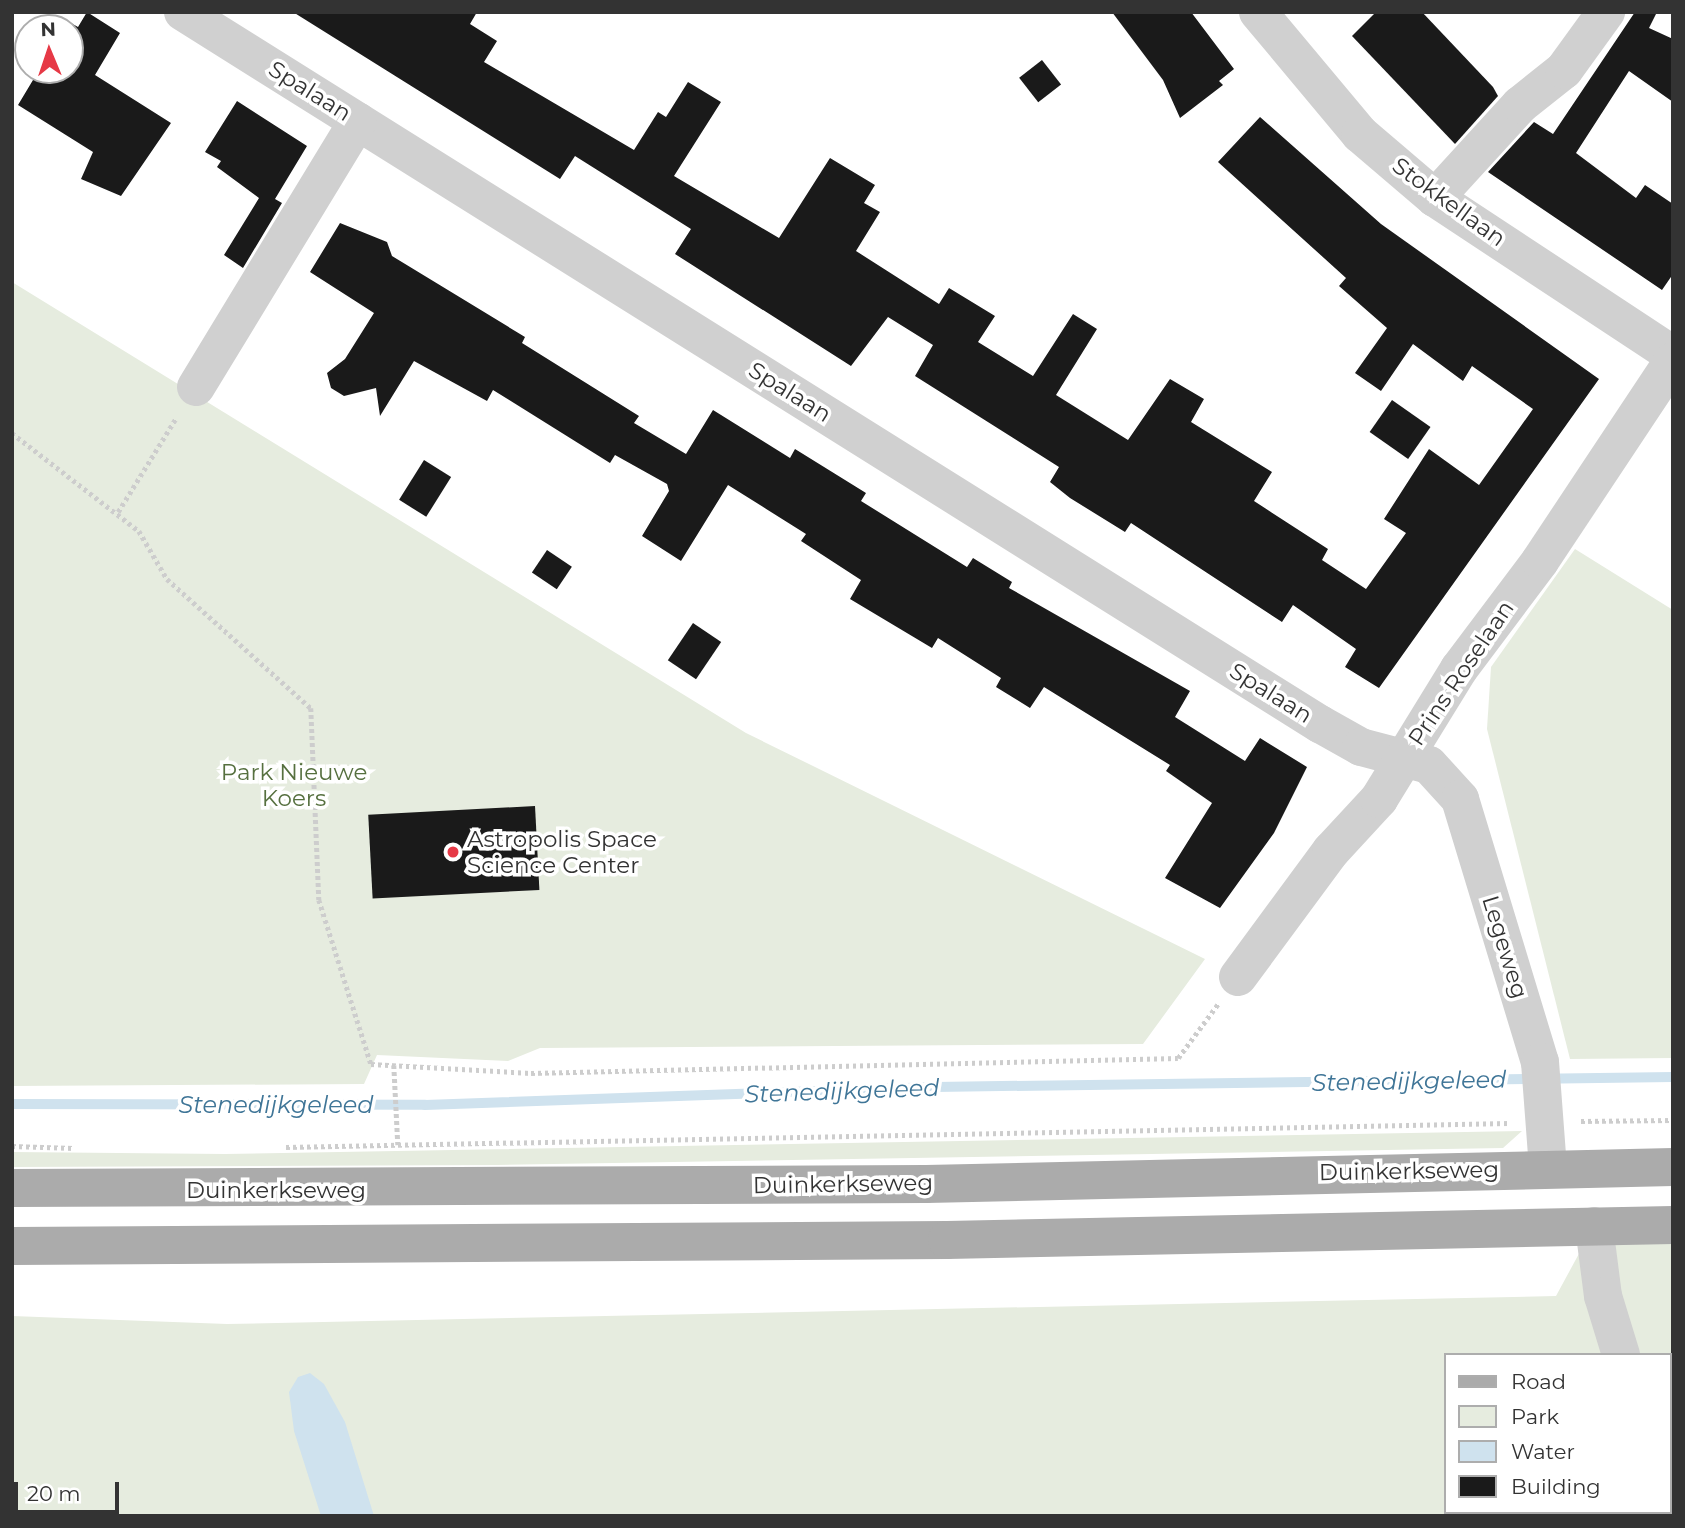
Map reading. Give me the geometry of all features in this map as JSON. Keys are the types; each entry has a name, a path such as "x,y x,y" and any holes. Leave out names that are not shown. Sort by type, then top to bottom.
{"main road":[{"name":"Duinkerkseweg","path":"12,1188 926,1184 1673,1167"},
{"path":"1548,1168 1594,1226"},
{"path":"12,1246 947,1240 1673,1225"}],"street":[{"name":"Spalaan","path":"183,12 1320,724 1362,747 1404,757"},
{"name":"Stokkellaan","path":"1258,12 1360,134 1435,198 1673,355"},
{"path":"1435,198 1520,105 1564,70 1606,12"},
{"path":"196,387 358,121"},
{"name":"Prins Roselaan","path":"1238,977 1331,851 1379,799 1404,757 1673,361"},
{"name":"Legeweg","path":"1404,757 1429,765 1460,799 1541,1062 1548,1168"},
{"path":"1594,1226 1603,1296 1620,1353"}],"path":[{"path":"118,512 196,387"},
{"path":"12,433 118,512 139,531 167,579 311,708 319,900 371,1064 531,1073 1178,1058 1238,977"},
{"path":"394,1065 398,1141"},
{"path":"281,1147 398,1141 1545,1117 1673,1120"},
{"path":"12,1146 87,1148"}],"green space":[{"name":"Park Nieuwe Koers","path":"12,282 746,733 1205,959 1143,1044 540,1048 508,1061 377,1055 364,1084 12,1086"},
{"path":"1575,549 1673,610 1673,1058 1570,1059 1487,729 1491,667"},
{"path":"1522,1131 1503,1148 497,1165 12,1167 12,1152 225,1154"},
{"path":"1673,1225 1673,1516 12,1516 12,1316 227,1324 1556,1296 1594,1226"}],"water":[{"path":"310,1373 324,1384 345,1422 374,1516 321,1516 294,1431 289,1392 298,1377"}],"building":[{"path":"87,12 120,33 95,75 171,123 121,196 81,179 93,152 18,105 31,84 84,84 84,17"},
{"path":"293,12 477,12 470,24 497,41 484,62 634,150 658,112 666,117 688,82 721,102 674,176 779,238 830,158 875,185 864,203 880,212 856,251 939,304 949,288 995,316 978,342 1033,376 1073,314 1097,329 1056,395 1128,440 1170,379 1204,399 1191,422 1272,472 1254,501 1328,549 1322,560 1366,589 1406,533 1384,519 1429,449 1479,485 1533,409 1472,366 1463,381 1413,344 1381,391 1355,373 1387,328 1339,286 1346,278 1218,162 1260,117 1381,224 1599,379 1379,688 1345,667 1356,649 1293,605 1282,622 1131,523 1125,532 1070,498 1050,482 1059,467 915,376 933,345 888,317 851,366 675,254 691,229 575,156 560,179"},
{"path":"1112,12 1191,12 1234,69 1219,81 1223,85 1180,118 1163,80"},
{"path":"1376,12 1422,12 1493,87 1498,96 1455,144 1352,36"},
{"path":"1635,12 1657,12 1649,28 1673,39 1673,102 1629,71 1576,153 1636,198 1645,185 1673,204 1673,274 1662,290 1488,172 1534,122 1553,134"},
{"path":"1042,60 1061,84 1038,102 1019,78"},
{"path":"237,101 307,146 275,199 282,203 243,268 224,255 259,198 217,167 221,161 205,152"},
{"path":"340,223 387,242 392,256 525,337 522,343 639,416 634,423 686,454 713,410 790,458 795,449 866,493 861,501 967,567 973,558 1012,582 1009,588 1190,691 1175,717 1245,761 1260,738 1307,767 1274,833 1220,908 1165,878 1212,803 1166,771 1170,765 1044,687 1030,708 996,687 1001,678 938,638 932,648 850,599 861,580 801,541 806,534 728,485 681,561 642,536 669,491 667,484 615,455 610,463 493,390 487,401 414,361 380,416 376,388 344,396 331,388 327,373 345,359 374,313 310,272"},
{"path":"1392,400 1431,427 1408,459 1370,432"},
{"path":"424,460 451,477 426,517 399,500"},
{"path":"547,550 572,567 557,589 532,572"},
{"path":"693,623 721,642 696,679 668,660"},
{"name":"Astropolis Space Science Center","path":"535,806 539,890 373,899 368,815"}],"waterway":[{"name":"Stenedijkgeleed","path":"12,1104 425,1105 935,1087 1673,1077"}],"place":[{"name":"Astropolis Space Science Center","path":"453,852"}]}
